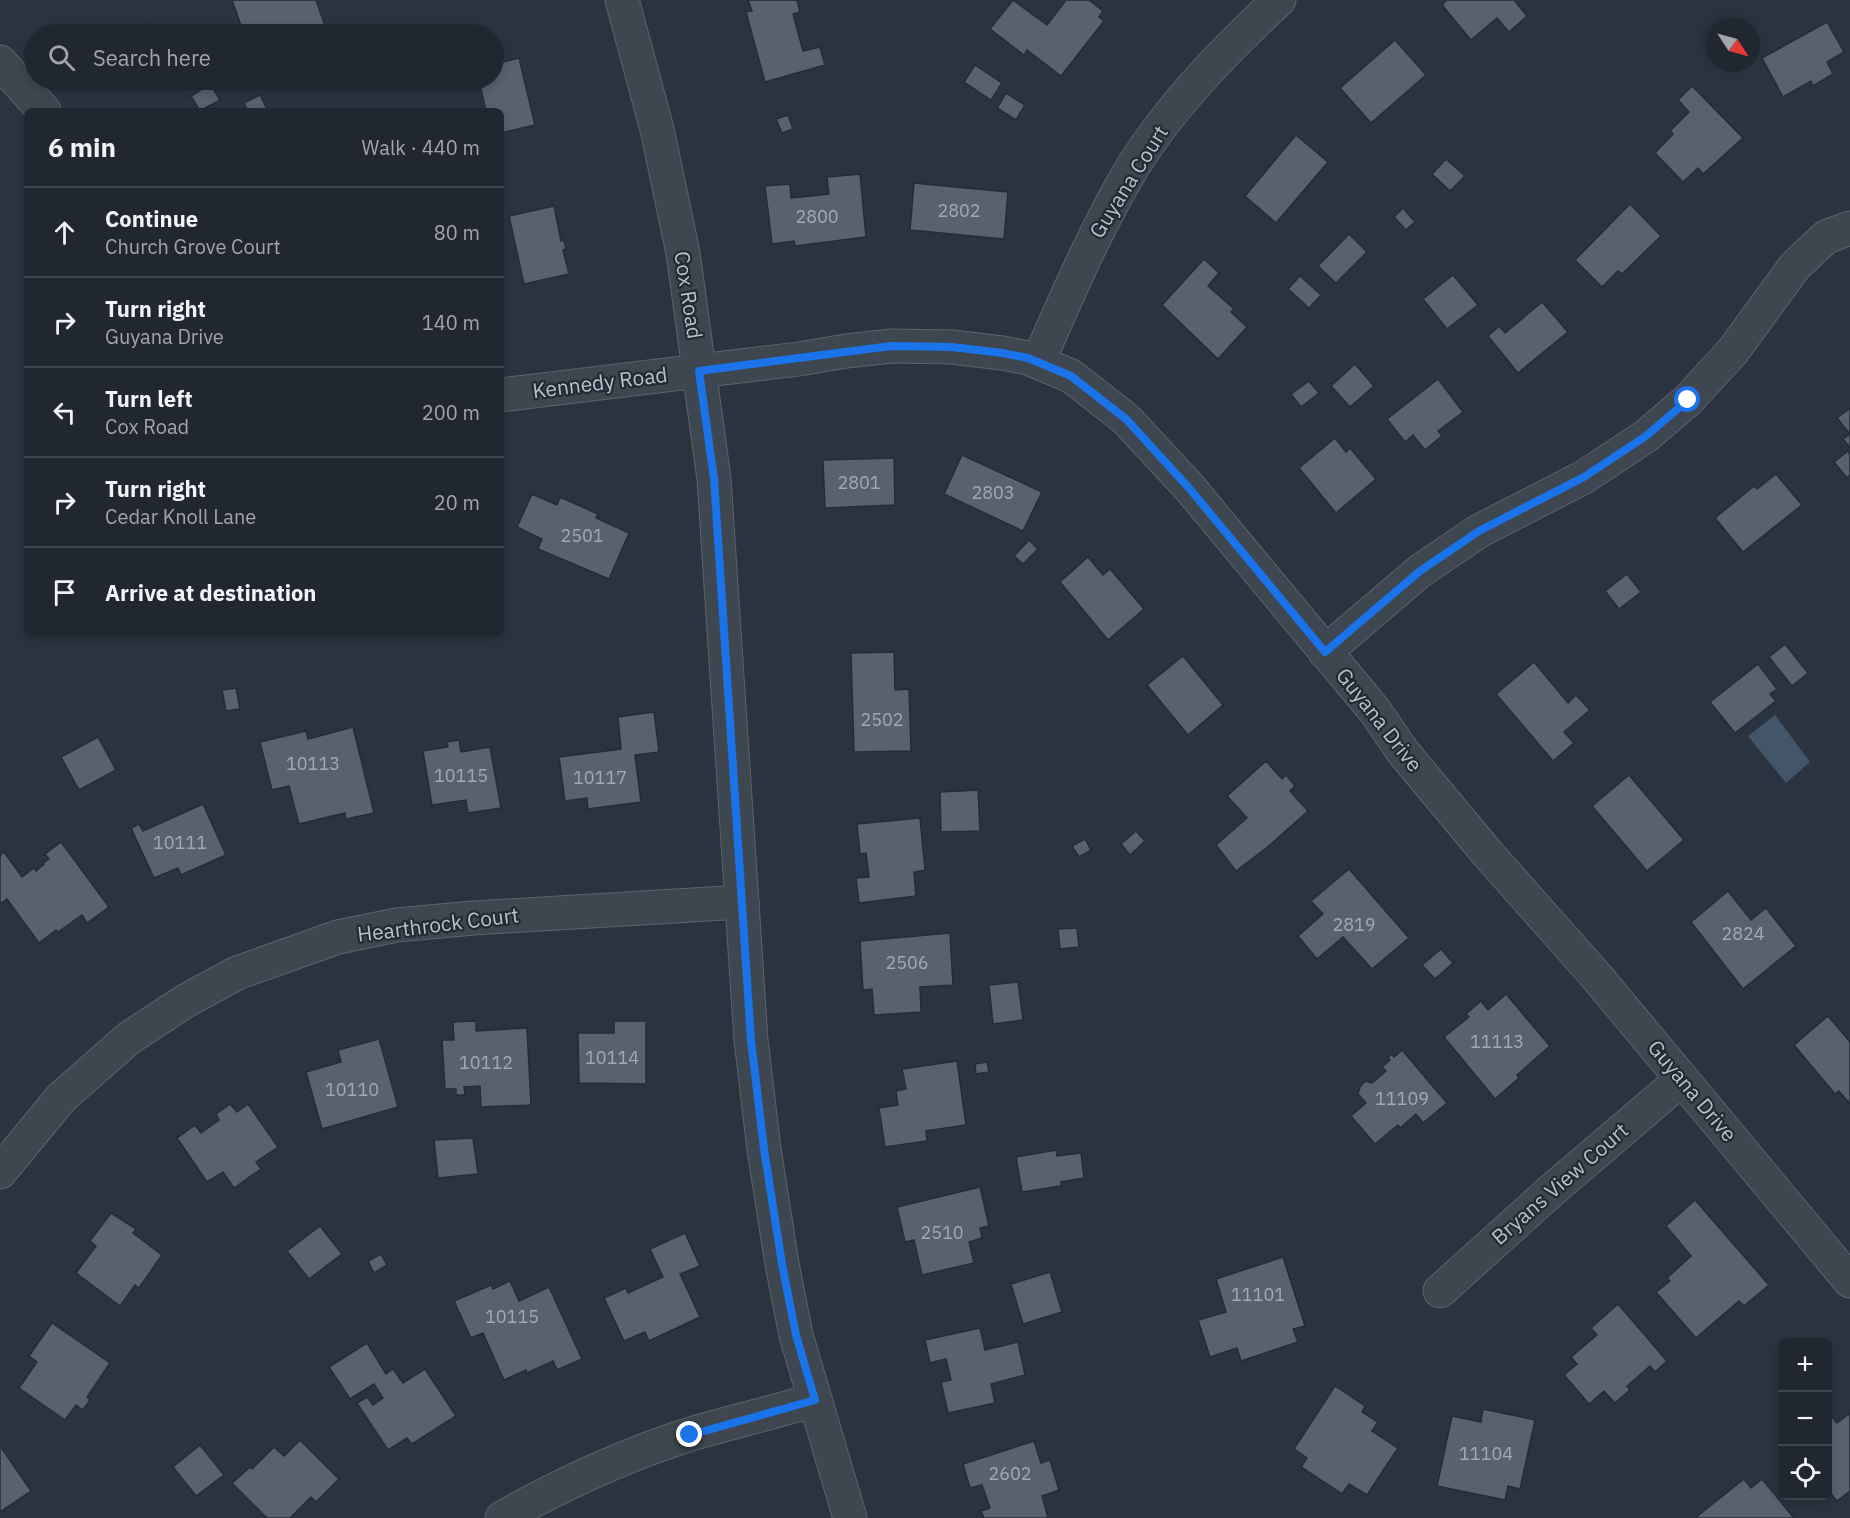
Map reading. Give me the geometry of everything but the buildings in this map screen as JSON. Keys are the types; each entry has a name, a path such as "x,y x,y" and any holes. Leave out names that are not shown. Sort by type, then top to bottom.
{"street":[{"name":"Cox Road","path":"622,0 657,129 683,254 714,479 751,1040 766,1161 796,1335 850,1518"},
{"name":"Guyana Court","path":"1038,362 1088,249 1133,167 1181,101 1233,42 1280,0"},
{"path":"0,62 24,89"},
{"path":"25,90 41,108"},
{"path":"1325,652 1420,571 1479,531 1584,477 1646,436 1688,400 1733,351 1795,266 1826,237 1850,228"},
{"name":"Guyana Drive","path":"699,371 891,346 972,349 1002,353 1038,362 1071,376 1126,419 1189,488 1375,711 1403,752 1481,846 1597,977 1850,1281"},
{"name":"Kennedy Road","path":"504,395 699,371"},
{"name":"Hearthrock Court","path":"0,1172 61,1098 129,1038 187,1000 237,973 338,937 398,925 473,918 742,902"},
{"name":"Bryans View Court","path":"1440,1291 1552,1190 1682,1079"},
{"path":"502,1518 550,1490 618,1461 690,1435 815,1400"}],"water":[{"path":"1775,715 1810,762 1786,783 1748,736"}],"route":[{"path":"690,1435 815,1400 796,1335 782,1264 764,1149 751,1040 714,479 699,371 891,346 952,347 1002,353 1028,358 1071,376 1126,419 1189,488 1325,652 1420,571 1479,531 1584,477 1646,436 1688,400"}]}
